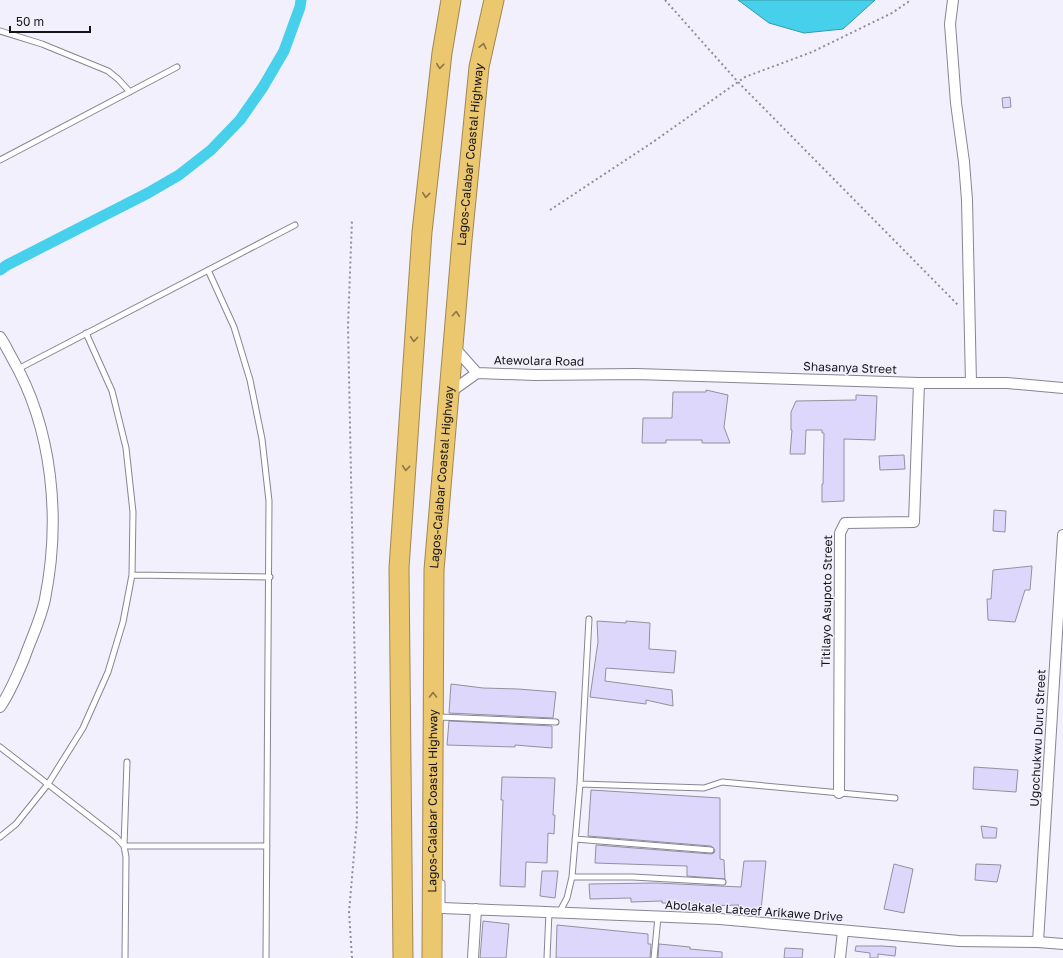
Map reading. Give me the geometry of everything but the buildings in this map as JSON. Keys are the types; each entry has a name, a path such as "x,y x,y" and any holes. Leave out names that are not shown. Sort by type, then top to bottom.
{"highway":[{"path":"403,958 399,568 422,232 442,53 451,0"},
{"name":"Lagos-Calabar Coastal Highway","path":"432,958 434,570 478,67 494,0"}],"street":[{"path":"953,0 950,24 956,103 964,162 967,200 971,383"},
{"path":"0,337 18,368 31,397 44,436 50,478 53,521 45,600 20,668 0,708"},
{"name":"Atewolara Road","path":"453,346 478,373 535,375 636,374"},
{"path":"449,393 478,373"},
{"name":"Shasanya Street","path":"636,374 919,383 1007,383 1063,388"},
{"name":"Titilayo Asupoto Street","path":"839,793 840,533 845,523 914,522 919,383"},
{"name":"Ugochukwu Duru Street","path":"1038,942 1063,535"},
{"name":"Abolakale Lateef Arikawe Drive","path":"442,908 720,919 959,941 1038,942 1063,944"},
{"path":"473,958 476,909"},
{"path":"840,958 843,930"}],"lane":[{"path":"0,31 42,44 108,71 130,92"},
{"path":"0,160 177,67"},
{"path":"18,368 295,225"},
{"path":"208,270 234,327 250,380 259,424 269,501 270,577 266,958"},
{"path":"0,836 16,824 48,784 83,728 108,672 123,622 132,575 133,512 126,448 112,391 86,333"},
{"path":"132,575 270,577"},
{"path":"547,958 554,912 567,898 572,877 580,784 589,619"},
{"path":"440,725 440,717 556,722"},
{"path":"0,747 116,837 124,846 267,846"},
{"path":"125,958 126,857 124,846 127,762"},
{"path":"580,784 704,788 722,782 895,798"},
{"path":"576,839 711,850"},
{"path":"442,876 442,908"},
{"path":"572,877 633,877 723,882"},
{"path":"654,958 658,917"}],"path":[{"path":"665,0 738,82 969,316"},
{"path":"550,210 653,142 745,77 812,52 892,13 910,0"},
{"path":"352,219 348,326 357,820 349,912 352,958"}],"water":[{"path":"738,0 875,0 843,29 804,33 769,23"}],"waterway":[{"path":"0,270 7,265 148,193 179,175 211,150 240,120 263,87 284,51 300,7 301,0"}]}
